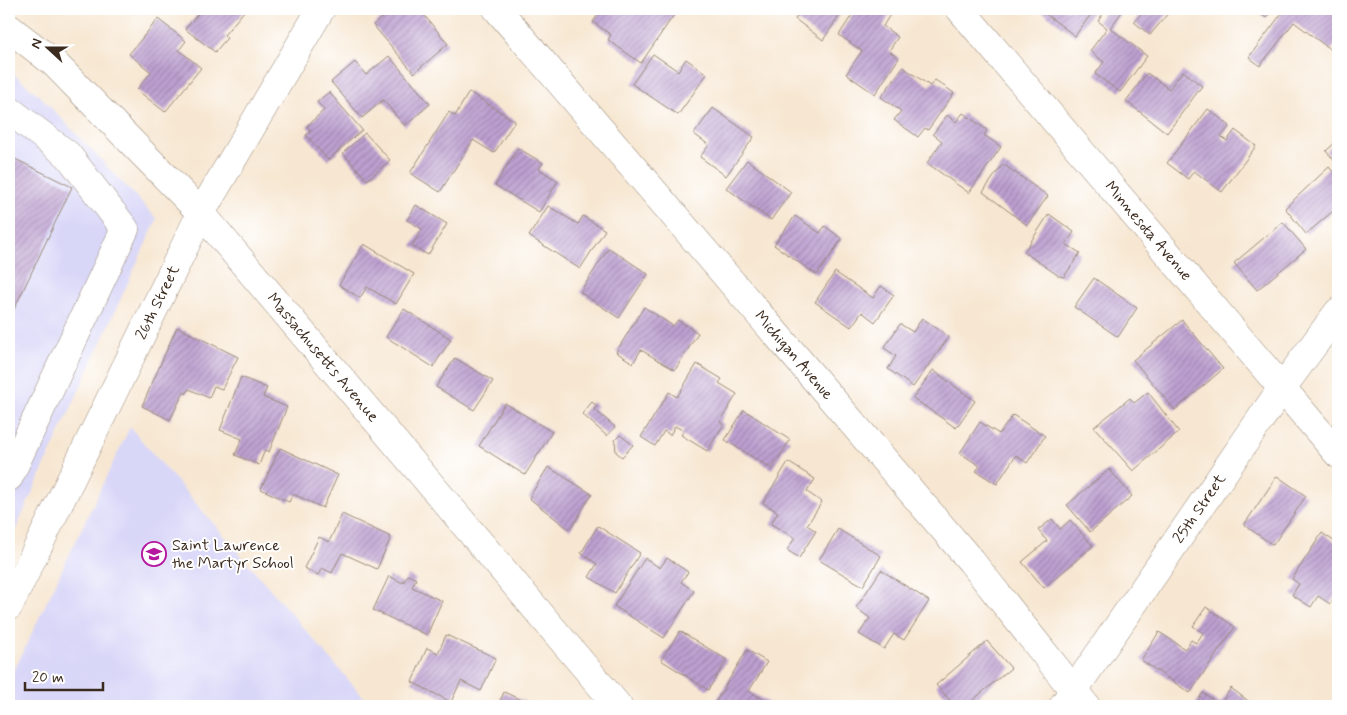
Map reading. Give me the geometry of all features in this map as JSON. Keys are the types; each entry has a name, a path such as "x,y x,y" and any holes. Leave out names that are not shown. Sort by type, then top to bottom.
{"street":[{"name":"26th Street","path":"9,606 201,213 322,9"},
{"name":"Michigan Avenue","path":"497,9 971,561 1074,701"},
{"name":"Minnesota Avenue","path":"960,9 1338,454"},
{"name":"Massachusetts Avenue","path":"9,28 54,63 201,213 618,706"},
{"path":"9,110 68,155 125,229 9,477"},
{"name":"25th Street","path":"1074,701 1282,388 1338,312"}],"shaded area":[{"path":"9,70 41,97 157,219 9,544"},
{"name":"Saint Lawrence the Martyr School","path":"130,427 371,706 9,706 9,681"}],"building":[{"path":"202,9 246,9 224,35 227,38 215,52 185,29"},
{"path":"392,9 419,9 448,44 414,73 373,25"},
{"path":"602,9 678,9 641,63 608,40 611,35 593,22"},
{"path":"797,9 844,9 823,40 795,19 801,11"},
{"path":"856,9 885,9 891,13 883,26 898,37 889,51 899,58 875,94 846,74 862,51 839,35"},
{"path":"1039,9 1095,9 1075,36"},
{"path":"1106,9 1124,9 1110,28 1147,56 1120,92 1095,74 1104,62 1090,51 1107,28 1098,21"},
{"path":"1145,9 1170,11 1150,35 1134,22"},
{"path":"1253,9 1273,9 1266,18"},
{"path":"1285,9 1338,9 1338,41 1331,50 1294,22 1260,66 1249,57"},
{"path":"158,19 186,41 179,50 201,68 165,112 137,90 151,72 129,54"},
{"path":"653,54 678,71 686,59 707,74 678,115 632,84"},
{"path":"389,56 430,104 405,126 383,100 362,118 331,82 355,62 366,75"},
{"path":"903,67 930,86 935,80 954,93 928,130 925,128 918,137 894,120 901,111 881,97"},
{"path":"1183,71 1202,86 1167,133 1126,101 1147,73 1169,89"},
{"path":"329,92 362,130 328,160 306,135 311,131 307,126 324,110 317,102"},
{"path":"469,92 515,121 494,153 473,140 440,192 410,173 449,112 455,116"},
{"path":"713,108 754,137 726,176 700,157 709,145 694,134"},
{"path":"1208,109 1230,126 1221,137 1227,141 1235,130 1256,146 1222,192 1194,171 1188,179 1167,163"},
{"path":"963,113 987,130 984,135 1001,147 969,193 927,163 942,141 933,134 947,115 956,122"},
{"path":"365,133 390,160 367,180 343,153"},
{"path":"1338,140 1338,165 1326,151"},
{"path":"518,148 543,163 539,169 558,181 539,212 495,185"},
{"path":"9,156 72,187 9,320"},
{"path":"747,160 791,192 771,220 726,188"},
{"path":"1003,164 1048,196 1027,225 983,192"},
{"path":"1329,167 1338,178 1338,207 1306,234 1285,208"},
{"path":"416,205 447,224 428,255 412,246 422,229 407,220"},
{"path":"548,206 578,224 583,216 605,230 580,269 529,236"},
{"path":"1049,214 1074,232 1066,244 1080,253 1064,277 1059,276 1024,252"},
{"path":"795,216 820,233 825,226 842,239 817,275 774,245"},
{"path":"1283,222 1306,249 1257,290 1234,263"},
{"path":"364,244 414,274 396,304 367,287 360,298 339,285"},
{"path":"609,248 648,274 619,318 580,292"},
{"path":"835,272 873,298 881,286 894,295 875,322 862,312 851,327 815,302"},
{"path":"1094,278 1137,308 1118,337 1074,307"},
{"path":"644,307 673,326 678,320 698,333 675,370 641,350 633,363 616,352"},
{"path":"404,309 451,339 433,367 386,337"},
{"path":"922,318 949,337 913,387 888,369 896,356 884,348 900,324 913,332"},
{"path":"1182,320 1223,369 1175,410 1133,360"},
{"path":"177,327 238,357 222,389 214,386 209,398 189,389 186,394 184,392 170,420 142,406"},
{"path":"455,358 493,381 474,410 436,387"},
{"path":"697,364 722,379 719,383 737,394 720,422 724,424 707,451 681,435 684,431 675,426 670,435 664,431 655,446 641,437 669,392 677,397"},
{"path":"933,370 975,401 956,428 913,398"},
{"path":"241,377 267,388 263,397 287,407 269,452 265,450 259,465 235,455 242,439 220,430"},
{"path":"1148,392 1179,432 1133,471 1094,427 1130,398 1134,403"},
{"path":"592,402 597,406 594,409 615,427 607,436 582,414"},
{"path":"505,403 552,432 525,475 479,446"},
{"path":"744,410 790,440 772,469 725,440"},
{"path":"1013,415 1045,436 1027,463 1016,455 997,484 976,471 980,466 960,453 980,422 999,434"},
{"path":"620,435 633,445 622,457 616,452 615,440"},
{"path":"280,448 338,475 323,508 293,494 289,502 261,489"},
{"path":"788,462 815,479 807,492 822,502 807,525 816,531 799,558 787,550 795,538 771,524 778,512 763,503"},
{"path":"548,467 592,494 570,530 529,498"},
{"path":"1109,469 1132,496 1090,532 1067,505"},
{"path":"1277,476 1306,496 1273,545 1244,525"},
{"path":"342,514 391,537 377,569 342,553 332,573 322,568 318,575 304,568 319,537 329,542"},
{"path":"1052,519 1060,529 1070,520 1093,546 1044,588 1022,562 1047,541 1038,530"},
{"path":"598,526 640,553 615,593 589,577 597,564 581,553"},
{"path":"838,529 881,556 863,586 819,560"},
{"path":"1322,533 1338,544 1338,592 1330,604 1318,596 1311,607 1292,595 1299,584 1292,579"},
{"path":"645,558 660,568 667,558 688,572 681,582 694,591 664,638 614,606"},
{"path":"881,570 929,601 904,640 894,634 884,649 859,634 870,618 856,608"},
{"path":"408,575 416,579 412,587 442,601 427,635 373,610 389,576 403,583"},
{"path":"1206,607 1235,627 1190,693 1141,660 1159,632 1185,649 1191,640 1196,643 1203,633 1193,626"},
{"path":"680,631 727,660 708,690 661,660"},
{"path":"446,635 496,658 481,691 461,681 451,702 412,682 427,648 438,653"},
{"path":"987,641 1011,668 966,706 955,706 936,685"},
{"path":"747,650 767,662 749,691 769,703 767,706 713,706"},
{"path":"1231,688 1255,706 1194,706 1203,693 1220,704"},
{"path":"504,692 530,704 529,706 498,706"}],"place":[{"name":"Saint Lawrence the Martyr School","path":"154,554"}]}
